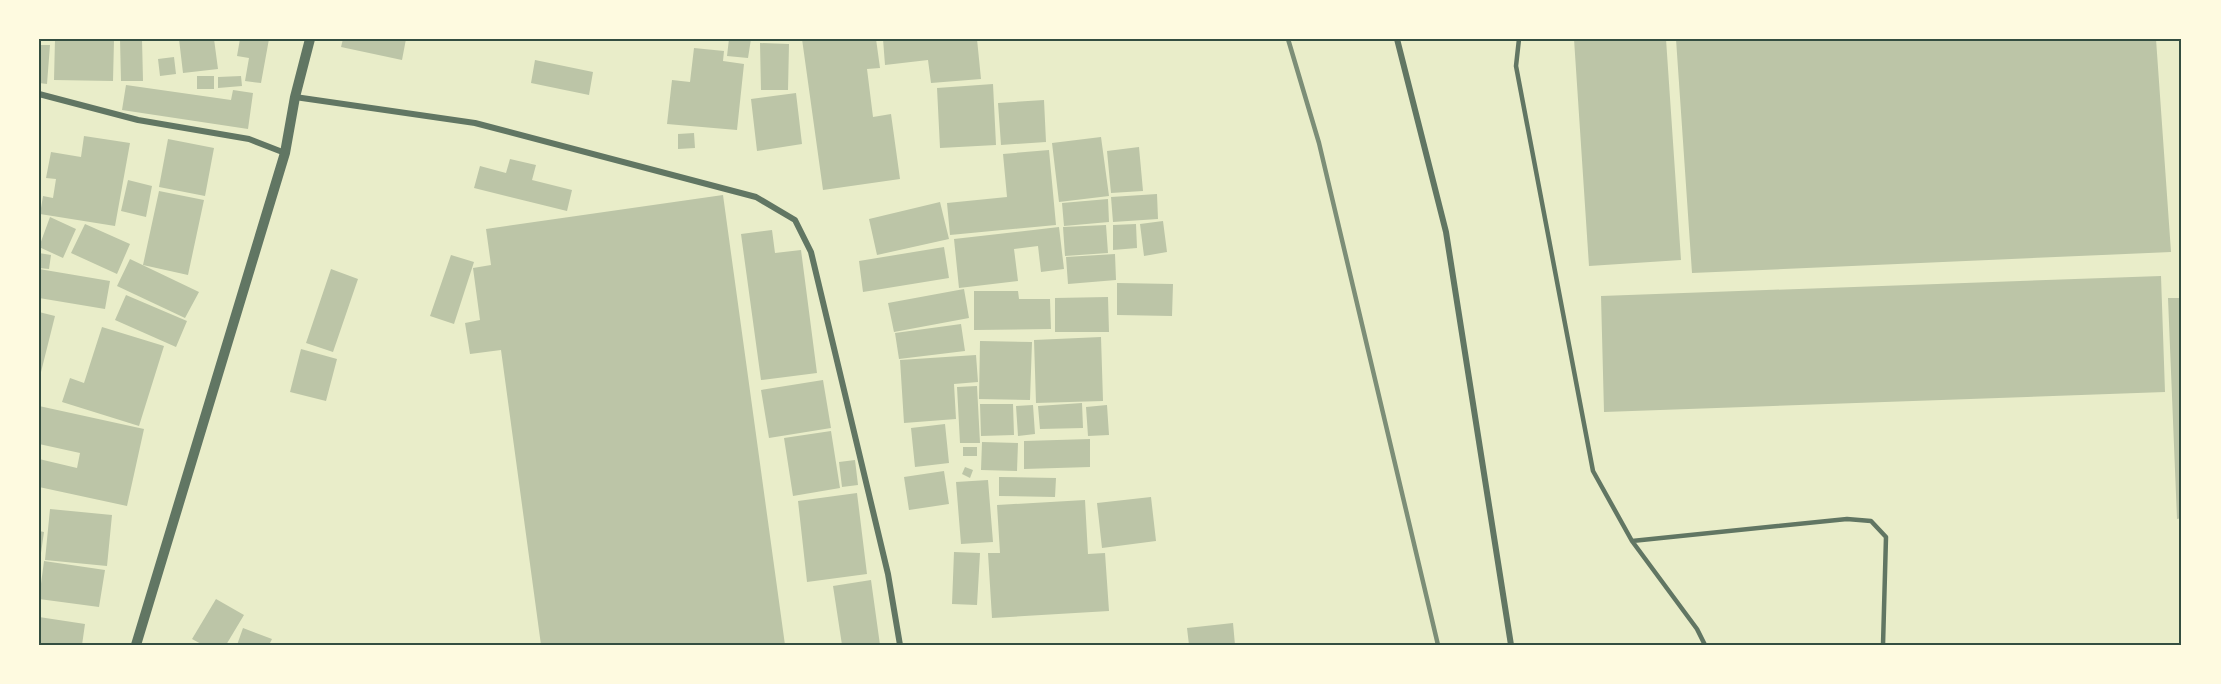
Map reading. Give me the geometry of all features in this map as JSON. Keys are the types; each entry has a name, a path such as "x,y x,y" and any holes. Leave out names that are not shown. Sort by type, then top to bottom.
{"street":[{"path":"136,645 285,153 295,97 310,39"},
{"path":"1397,39 1446,232 1511,645"},
{"path":"39,94 138,120 249,139 285,153"},
{"path":"295,97 475,123 756,197 795,220 811,252 888,574 900,645"}],"lane":[{"path":"1519,39 1516,66 1593,471 1632,541 1697,629 1705,645"},
{"path":"1632,541 1847,519 1871,521 1886,537 1883,645"}],"building":[{"path":"55,39 114,40 113,81 54,80"},
{"path":"120,39 142,39 143,81 121,81"},
{"path":"179,39 214,39 218,69 183,73"},
{"path":"240,39 269,39 261,83 245,81 249,58 237,56"},
{"path":"343,39 406,39 402,60 341,47"},
{"path":"729,39 751,39 748,58 727,56"},
{"path":"802,39 876,39 880,68 867,69 873,117 891,114 900,179 823,190"},
{"path":"883,39 977,39 981,79 931,83 928,60 885,65"},
{"path":"1574,39 1666,39 1681,260 1589,266"},
{"path":"1676,39 2156,39 2171,252 1692,273"},
{"path":"760,43 789,44 788,90 761,90"},
{"path":"39,45 50,45 47,84 39,83"},
{"path":"694,48 724,51 723,61 744,64 737,130 667,124 672,80 690,82"},
{"path":"174,57 176,74 160,76 158,59"},
{"path":"535,60 593,72 589,95 531,83"},
{"path":"197,76 214,76 214,89 197,89"},
{"path":"241,76 242,86 218,88 218,77"},
{"path":"993,84 996,145 940,148 937,88"},
{"path":"126,85 231,100 233,90 253,93 248,129 122,110"},
{"path":"796,93 802,144 757,151 751,99"},
{"path":"1044,100 1046,142 1001,145 998,103"},
{"path":"694,133 695,148 678,149 678,134"},
{"path":"84,136 130,143 115,226 40,214 43,196 53,198 56,179 46,178 51,152 81,157"},
{"path":"1101,137 1109,196 1059,202 1052,143"},
{"path":"168,139 214,148 205,196 159,187"},
{"path":"1139,147 1143,191 1111,193 1107,151"},
{"path":"1049,150 1056,225 950,235 947,203 1007,197 1003,154"},
{"path":"510,159 536,165 532,180 572,190 567,211 474,188 480,166 506,173"},
{"path":"128,180 152,186 146,217 121,211"},
{"path":"159,191 204,200 188,275 143,265"},
{"path":"1157,194 1158,219 1113,222 1111,197"},
{"path":"723,195 785,645 541,645 501,350 470,354 465,323 480,320 473,268 491,265 486,229"},
{"path":"1108,199 1109,222 1064,226 1062,203"},
{"path":"940,202 949,239 877,255 869,219"},
{"path":"50,217 76,229 63,258 39,247"},
{"path":"1163,221 1167,252 1144,256 1140,224"},
{"path":"85,224 130,244 117,274 71,253"},
{"path":"1136,224 1137,248 1113,250 1113,225"},
{"path":"1106,225 1108,253 1065,256 1063,227"},
{"path":"1059,227 1064,269 1041,272 1038,246 1014,249 1018,281 959,288 954,239"},
{"path":"772,230 775,253 801,250 817,373 761,380 741,234"},
{"path":"944,247 949,278 863,292 859,261"},
{"path":"39,253 51,255 49,269 39,268"},
{"path":"1115,254 1116,280 1068,284 1066,257"},
{"path":"451,255 474,262 454,324 430,316"},
{"path":"130,259 199,292 185,318 117,286"},
{"path":"39,269 110,281 105,309 39,298"},
{"path":"331,269 358,279 333,352 306,343"},
{"path":"2161,276 2165,392 1604,412 1601,296"},
{"path":"1117,283 1173,284 1172,316 1117,315"},
{"path":"964,289 969,318 894,332 888,303"},
{"path":"974,291 1018,291 1019,299 1050,299 1051,329 974,330"},
{"path":"126,295 187,321 176,347 115,320"},
{"path":"1108,297 1109,332 1055,332 1055,298"},
{"path":"2168,298 2182,298 2182,518 2177,519"},
{"path":"39,312 55,316 40,376 39,376"},
{"path":"961,324 965,351 899,359 895,333"},
{"path":"102,327 164,346 139,426 62,402 70,378 84,383"},
{"path":"1101,337 1103,401 1036,403 1034,340"},
{"path":"980,341 1032,342 1030,400 979,399"},
{"path":"301,349 337,359 326,401 290,392"},
{"path":"976,355 978,382 954,384 956,419 904,423 900,360"},
{"path":"823,380 831,428 769,438 761,390"},
{"path":"977,386 980,443 960,443 957,387"},
{"path":"1082,403 1083,428 1040,429 1038,406"},
{"path":"980,404 1013,404 1014,435 981,436"},
{"path":"1033,405 1035,434 1018,436 1016,406"},
{"path":"1107,405 1109,435 1088,436 1086,407"},
{"path":"39,406 144,429 127,506 39,487 39,459 77,468 80,453 39,444"},
{"path":"945,424 949,463 915,467 911,428"},
{"path":"831,431 840,488 793,496 784,438"},
{"path":"1090,439 1090,467 1024,469 1024,441"},
{"path":"982,442 1018,443 1017,471 981,470"},
{"path":"963,447 977,447 977,456 963,456"},
{"path":"855,460 858,485 842,487 839,462"},
{"path":"965,467 973,470 970,478 962,474"},
{"path":"944,471 949,504 909,510 904,477"},
{"path":"999,477 1056,478 1055,497 999,496"},
{"path":"988,480 993,542 961,544 956,482"},
{"path":"857,493 867,574 807,582 798,501"},
{"path":"1151,497 1156,541 1102,548 1097,503"},
{"path":"1085,500 1088,554 1105,553 1109,611 992,618 988,553 1000,553 997,505"},
{"path":"50,509 112,515 107,566 45,560"},
{"path":"39,531 44,532 40,560 39,560"},
{"path":"954,552 980,553 977,605 952,604"},
{"path":"44,561 105,570 99,607 39,599"},
{"path":"871,580 880,645 842,645 833,586"},
{"path":"216,599 244,615 226,645 203,645 192,639"},
{"path":"39,617 85,624 82,645 39,645"},
{"path":"1233,623 1235,645 1189,645 1187,628"},
{"path":"243,628 272,639 269,645 237,645"}],"railway":[{"path":"1288,39 1319,143 1438,645"}]}
